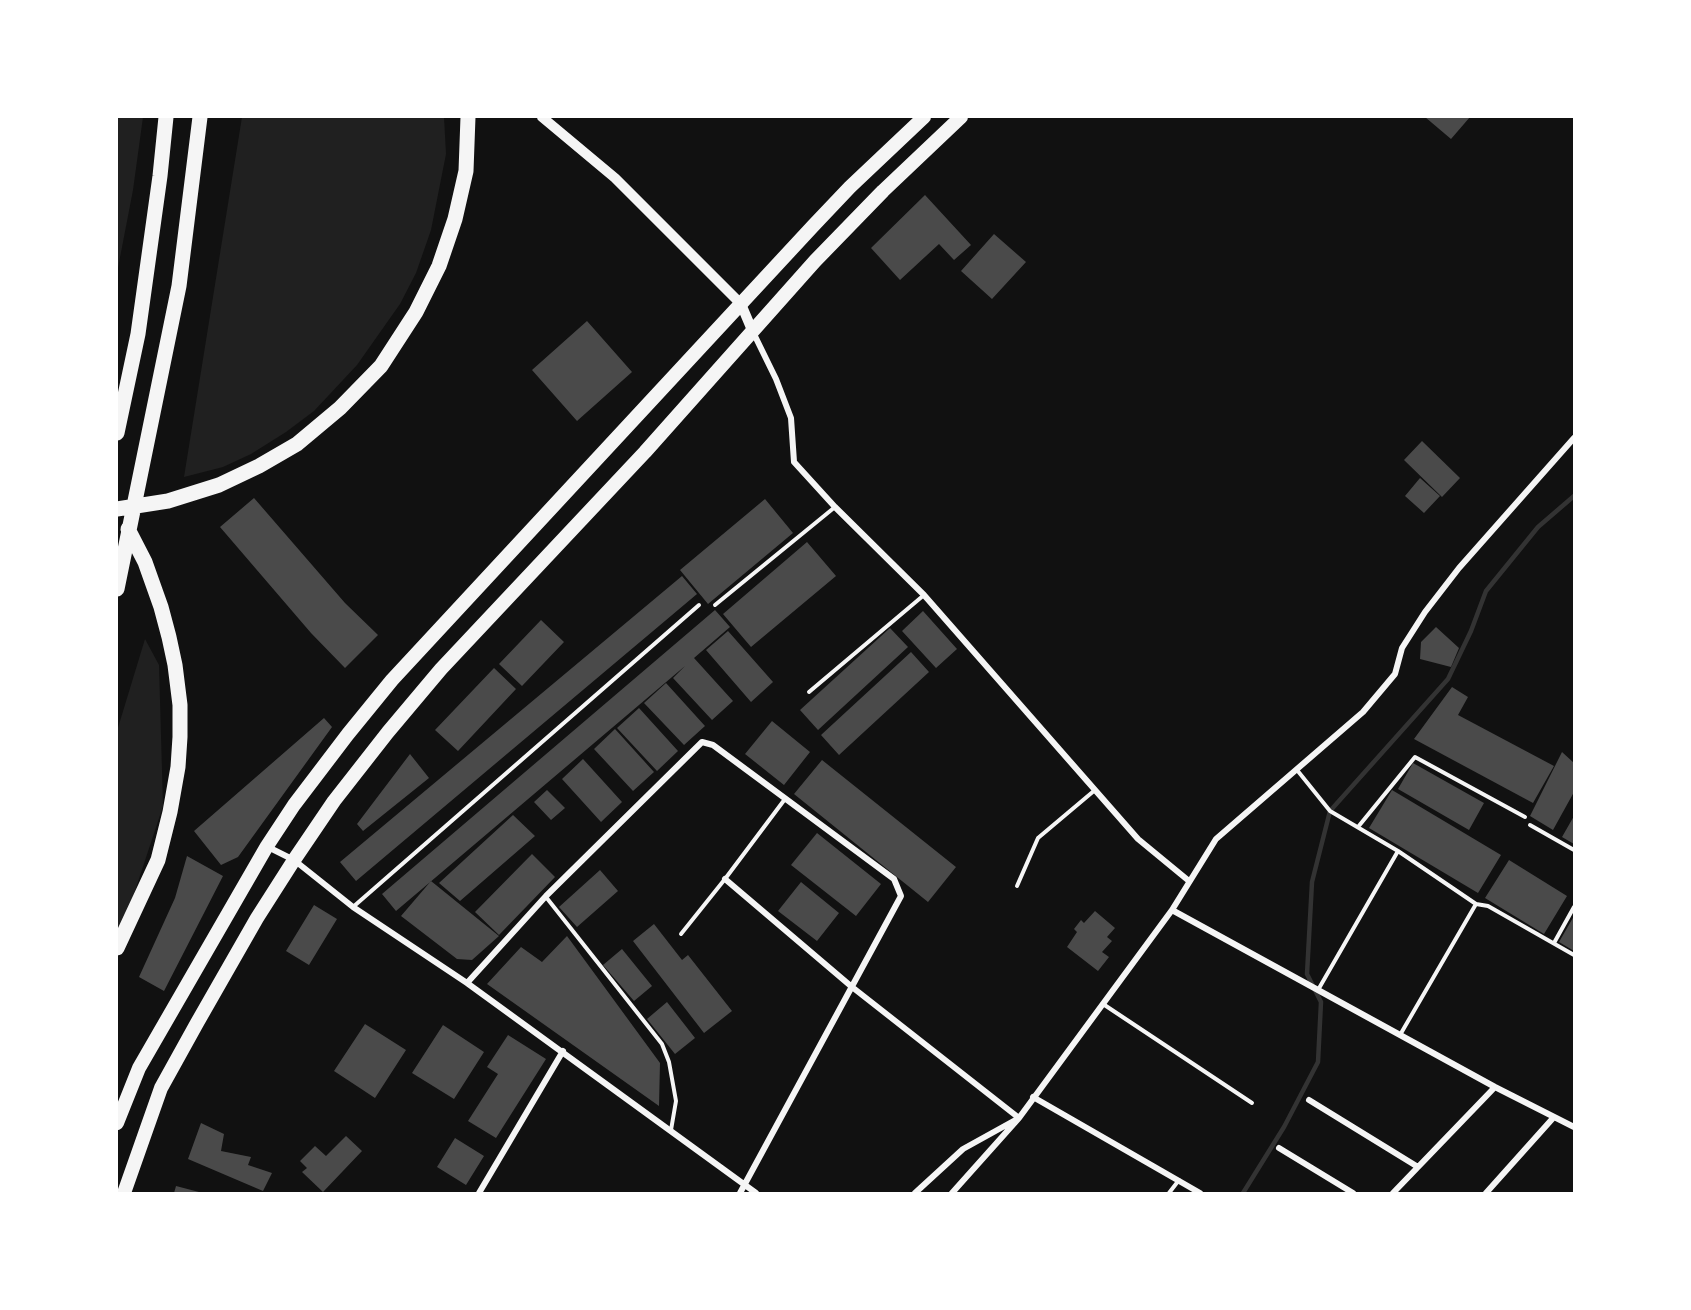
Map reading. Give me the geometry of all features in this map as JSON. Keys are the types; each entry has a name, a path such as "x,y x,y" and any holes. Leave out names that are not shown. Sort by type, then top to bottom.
{"highway":[{"path":"117,433 138,334 166,117"},
{"path":"117,589 179,286 200,117"},
{"path":"117,948 158,860 178,767 180,705 175,665 161,607 145,562 117,508 159,503 189,495 219,485 259,466 297,444 340,408 381,366 416,312 439,266 455,219 466,171 468,117"}],"main road":[{"path":"117,1122 139,1068 267,846 294,805 392,680 850,188 924,117"},
{"path":"124,1193 161,1088 252,927 334,801 441,669 645,452 752,330 883,191 961,117"}],"street":[{"path":"542,117 615,178 741,304 776,379 790,418 794,462 835,507 924,595 1138,839 1189,881"},
{"path":"952,1193 1019,1118 1172,910 1216,839 1363,712 1395,674 1402,648 1425,612 1459,568 1574,438"},
{"path":"467,983 546,897 702,742 713,745 894,879 901,896 740,1193"},
{"path":"267,846 294,860 353,907 563,1051 756,1193"},
{"path":"725,879 852,987 1019,1118"},
{"path":"1172,910 1496,1087 1574,1127"},
{"path":"479,1193 563,1051"},
{"path":"1393,1193 1496,1087"},
{"path":"1033,1097 1200,1193"},
{"path":"1309,1100 1418,1167"},
{"path":"1486,1193 1554,1117"},
{"path":"915,1193 963,1149 1019,1118"},
{"path":"1279,1148 1353,1193"}],"lane":[{"path":"715,605 835,507"},
{"path":"809,692 924,595"},
{"path":"353,907 699,605"},
{"path":"1358,827 1415,757 1525,817"},
{"path":"1297,770 1330,811 1398,851 1476,904 1488,906 1574,955"},
{"path":"1017,886 1038,838 1095,790"},
{"path":"681,934 785,798"},
{"path":"1530,825 1574,850"},
{"path":"1318,990 1398,851"},
{"path":"546,897 662,1044 669,1062 676,1101 671,1130"},
{"path":"1400,1035 1476,904"},
{"path":"1554,943 1574,907"},
{"path":"1102,1003 1252,1103"},
{"path":"1169,1193 1179,1179"}],"shaded area":[{"path":"117,117 143,117 133,190 117,273"},
{"path":"242,117 444,117 446,154 431,230 416,273 400,304 357,365 314,411 286,432 251,454 223,467 184,477"},
{"path":"145,639 159,665 163,806 128,912 117,931 117,731"}],"building":[{"path":"1425,117 1470,117 1451,139"},
{"path":"925,195 971,245 954,260 939,244 900,280 871,248"},
{"path":"994,234 1026,262 992,299 961,271"},
{"path":"587,321 632,372 577,421 532,370"},
{"path":"1422,441 1460,478 1442,497 1404,460"},
{"path":"1420,478 1440,496 1424,513 1405,496"},
{"path":"254,498 345,603 378,635 345,668 311,633 220,527"},
{"path":"765,499 793,533 708,604 680,570"},
{"path":"807,542 836,576 751,647 723,614"},
{"path":"682,576 697,594 356,881 340,862"},
{"path":"715,610 730,627 694,658 733,701 712,720 673,678 685,666 396,911 382,894"},
{"path":"923,611 957,649 936,668 902,631"},
{"path":"541,620 564,642 522,686 499,664"},
{"path":"1436,627 1459,648 1451,667 1420,659 1421,642"},
{"path":"890,628 908,647 818,730 800,710"},
{"path":"728,631 773,682 751,702 706,650"},
{"path":"911,652 929,672 839,755 821,735"},
{"path":"494,668 516,689 458,751 435,730"},
{"path":"666,683 705,726 684,745 644,703"},
{"path":"1452,687 1468,697 1458,715 1554,766 1533,803 1414,739"},
{"path":"639,708 678,751 657,771 617,728"},
{"path":"324,718 332,727 238,857 221,865 194,831"},
{"path":"772,721 810,752 784,785 745,754"},
{"path":"615,729 654,772 633,791 594,749"},
{"path":"1562,752 1574,763 1574,792 1553,830 1530,816"},
{"path":"410,754 429,778 363,831 357,824"},
{"path":"583,759 622,802 601,822 562,779"},
{"path":"822,760 956,867 928,902 794,794"},
{"path":"1413,763 1484,803 1469,830 1398,789"},
{"path":"547,790 565,808 551,820 534,802"},
{"path":"1392,790 1501,855 1478,893 1369,828"},
{"path":"513,815 535,836 460,901 439,883"},
{"path":"1574,816 1574,844 1562,837"},
{"path":"817,833 881,884 856,916 791,865"},
{"path":"532,854 555,877 499,935 475,912"},
{"path":"187,856 223,876 164,991 139,977 175,898"},
{"path":"1509,860 1567,896 1544,934 1485,898"},
{"path":"600,870 618,891 577,927 559,907"},
{"path":"431,881 499,936 472,960 457,959 401,916"},
{"path":"801,882 839,913 817,941 778,911"},
{"path":"314,905 337,919 309,965 286,951"},
{"path":"1095,911 1115,928 1107,937 1112,941 1102,952 1109,957 1098,971 1067,947 1077,932 1074,929 1081,920 1084,923"},
{"path":"1574,916 1574,951 1559,942"},
{"path":"654,924 682,960 688,955 732,1011 704,1033 633,941"},
{"path":"567,936 660,1063 659,1106 487,984 521,947 542,962"},
{"path":"622,949 652,986 634,1001 603,965"},
{"path":"667,1002 695,1038 675,1054 647,1019"},
{"path":"365,1024 406,1050 375,1098 334,1071"},
{"path":"443,1025 484,1052 454,1099 412,1073"},
{"path":"508,1035 546,1059 496,1138 468,1121 498,1074 487,1067"},
{"path":"201,1123 224,1134 221,1151 251,1157 248,1165 272,1173 263,1191 188,1159"},
{"path":"346,1136 362,1151 323,1192 302,1172 307,1168 300,1161 315,1146 326,1156"},
{"path":"455,1138 484,1156 466,1185 437,1167"},
{"path":"176,1186 199,1192 199,1193 174,1193"}],"waterway":[{"path":"1243,1193 1284,1127 1318,1062 1321,1002 1307,974 1312,882 1330,811 1448,679 1471,631 1486,591 1538,527 1574,496"}]}
